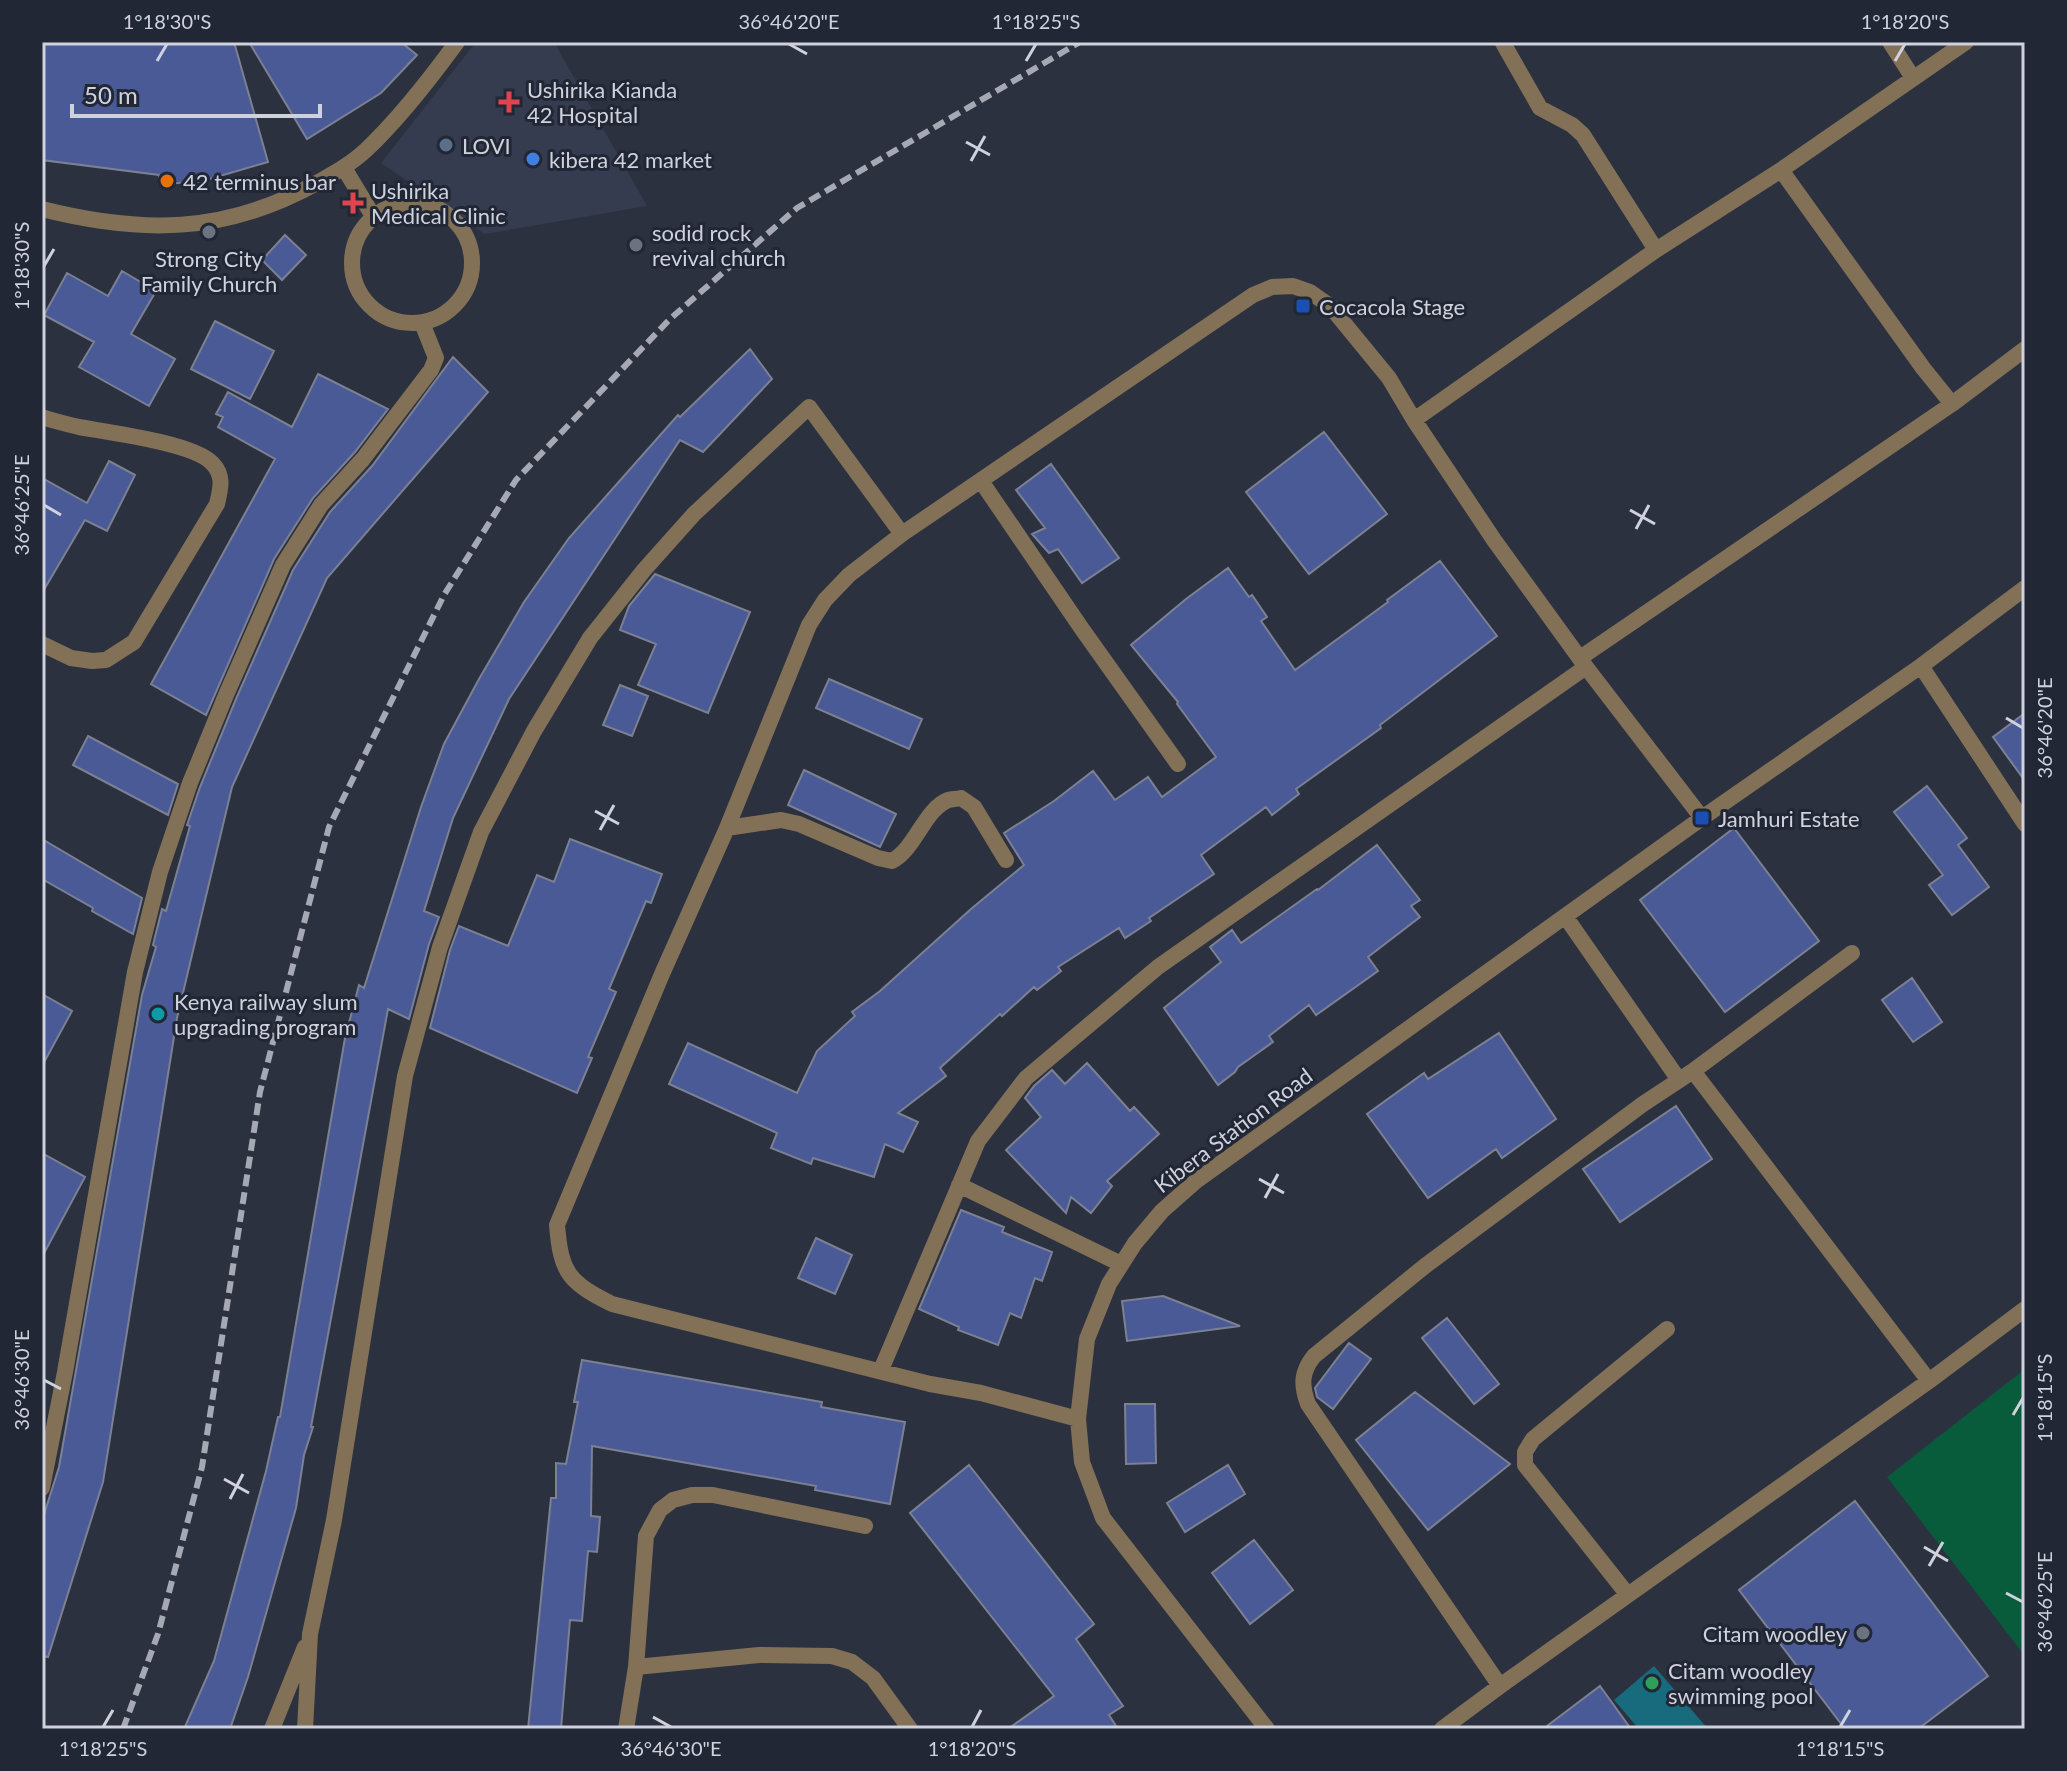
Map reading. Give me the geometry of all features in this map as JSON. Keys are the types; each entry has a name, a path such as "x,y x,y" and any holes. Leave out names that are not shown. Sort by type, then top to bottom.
{"street":[{"path":"42,209 72,217 139,226 189,224 256,211 344,168 366,150 457,42"},
{"path":"1890,42 1913,78"},
{"path":"1414,420 1656,250 1781,170 1966,42"},
{"path":"1503,43 1540,108 1572,125 1583,135 1656,250"},
{"path":"344,168 373,216"},
{"path":"1781,170 1952,404"},
{"path":"402,202 433,205 459,223 472,252 469,284 450,310 422,323 390,320 365,302 352,273 355,242 373,216 402,202"},
{"path":"1078,1419 612,1304 587,1292 568,1275 559,1248 557,1225 727,828 809,625 825,600 849,575 902,534 1253,295 1272,287 1293,286 1310,292 1330,306 1389,378 1494,540 1583,663 1702,818"},
{"path":"42,1488 135,972 160,872 196,768 283,565 321,505 363,459 431,370 436,358 422,323"},
{"path":"881,1370 978,1141 1026,1078 1158,967 1952,404 2025,349"},
{"path":"305,1729 310,1634 334,1520 405,1076 440,947 481,832 534,731 590,638 694,514 809,407 902,534"},
{"path":"42,417 152,440 201,454 217,470 221,487 217,504 134,642 106,660 92,661 71,658 42,644"},
{"path":"981,481 1178,764"},
{"name":"Kibera Station Road","path":"1267,1729 1103,1518 1082,1462 1078,1419 1087,1339 1109,1284 1121,1264 1162,1211 1196,1181 1702,818 1921,666 2025,588"},
{"path":"1921,666 2025,824"},
{"path":"727,828 781,820 799,824 892,861 901,856 935,811 947,801 961,798 974,807 1006,860"},
{"path":"1565,916 1686,1076 1929,1381"},
{"path":"1500,1686 1308,1404 1302,1388 1307,1365 1425,1266 1852,953"},
{"path":"959,1185 1121,1264"},
{"path":"1442,1729 2025,1309"},
{"path":"1628,1595 1525,1465 1525,1452 1533,1439 1667,1329"},
{"path":"626,1729 636,1667 646,1536 660,1510 673,1500 692,1495 713,1495 865,1526"},
{"path":"272,1729 310,1634"},
{"path":"636,1667 759,1655 832,1656 852,1662 873,1678 910,1729"}],"shaded area":[{"name":"Ushirika Kianda 42 Hospital","path":"476,42 554,42 647,206 485,234 381,163"}],"green space":[{"path":"2025,1369 2025,1656 1887,1477"}],"water":[{"name":"Citam woodley swimming pool","path":"1654,1666 1708,1729 1639,1729 1614,1700"}],"building":[{"path":"42,42 234,42 268,162 199,182 159,184 159,175 42,160"},
{"path":"249,42 401,42 417,55 381,93 307,139"},
{"path":"285,235 306,255 282,280 262,260"},
{"path":"122,271 156,291 131,334 175,359 149,406 79,367 94,342 44,315 67,273 108,296"},
{"path":"215,321 274,351 250,399 191,369"},
{"path":"750,349 772,379 703,452 680,440 509,699 453,818 424,911 439,917 409,1019 388,1009 313,1427 304,1455 296,1508 248,1677 230,1729 184,1729 214,1661 280,1417 345,1038 359,985 364,988 444,744 524,602 569,538 678,415 680,417"},
{"name":"Kenya railway slum upgrading program","path":"453,357 488,392 327,578 232,787 177,1018 103,1482 48,1657 42,1656 42,1521 59,1467 142,995 156,947 153,945 162,909 166,911 190,826 187,825 236,699 293,570 330,512 372,466"},
{"path":"318,374 388,409 355,452 313,498 274,559 206,715 151,684 275,459 218,427 223,417 216,414 228,392 292,427"},
{"path":"1324,432 1387,514 1309,574 1246,492"},
{"path":"109,461 135,475 107,531 85,520 42,593 42,478 87,503"},
{"path":"1051,464 1119,558 1082,583 1058,549 1049,553 1032,534 1045,528 1016,490"},
{"path":"1440,561 1497,636 1380,725 1381,728 1296,789 1299,794 1272,815 1266,807 1201,855 1214,874 1125,938 1119,928 1058,967 1061,971 1037,990 1034,987 1002,1016 1000,1014 940,1068 946,1076 898,1113 918,1122 903,1152 885,1144 874,1177 813,1158 811,1164 771,1148 777,1133 669,1084 688,1043 797,1093 817,1051 855,1016 852,1012 1024,865 1004,833 1093,771 1115,800 1148,777 1162,797 1216,757 1178,702 1131,645 1228,568 1267,617 1261,621 1295,670"},
{"path":"655,574 750,612 708,713 638,685 656,644 620,630 629,606"},
{"path":"829,679 922,719 909,749 816,708"},
{"path":"620,685 648,696 632,736 603,725"},
{"path":"2025,713 2025,781 1993,737"},
{"path":"88,736 178,784 168,815 73,765"},
{"path":"804,770 896,814 880,847 788,805"},
{"path":"1927,786 1967,838 1958,845 1989,887 1952,915 1929,885 1943,875 1894,812"},
{"path":"1734,828 1819,941 1725,1012 1640,900"},
{"path":"42,839 142,898 133,934 42,879"},
{"path":"570,839 662,874 651,903 646,901 609,989 616,992 588,1057 592,1058 577,1093 430,1028 459,926 508,946 537,875 554,882"},
{"path":"1377,845 1420,900 1411,906 1420,917 1368,957 1378,971 1316,1015 1309,1005 1269,1036 1273,1042 1218,1085 1164,1008 1221,962 1210,947 1232,930 1241,943"},
{"path":"1912,978 1942,1022 1913,1042 1882,1000"},
{"path":"42,994 72,1011 42,1066"},
{"path":"1499,1033 1556,1119 1502,1158 1496,1149 1428,1198 1367,1114 1424,1073 1428,1079"},
{"path":"1087,1063 1130,1111 1134,1107 1159,1134 1107,1181 1112,1186 1091,1213 1071,1197 1066,1213 1006,1150 1041,1117 1025,1098 1034,1086 1052,1070 1065,1084"},
{"path":"1676,1106 1712,1159 1620,1222 1583,1169"},
{"path":"42,1153 85,1177 42,1257"},
{"path":"961,1210 1004,1227 1002,1232 1052,1252 1042,1281 1035,1278 1021,1318 1010,1313 998,1345 958,1330 959,1327 919,1309"},
{"path":"816,1238 852,1255 835,1294 798,1278"},
{"path":"1163,1296 1240,1326 1127,1341 1122,1301"},
{"path":"1447,1318 1499,1384 1474,1404 1422,1338"},
{"path":"1349,1343 1371,1359 1333,1409 1317,1397 1315,1388"},
{"path":"582,1360 822,1402 821,1407 905,1422 890,1504 815,1490 816,1486 592,1446 591,1516 600,1517 597,1552 588,1551 582,1621 570,1620 561,1729 528,1729 551,1498 556,1498 556,1463 566,1464 578,1402 574,1402"},
{"path":"1415,1392 1510,1464 1428,1530 1356,1440"},
{"path":"1125,1404 1155,1404 1156,1463 1126,1464"},
{"path":"969,1465 1094,1624 1076,1639 1123,1706 1109,1715 1118,1729 1008,1729 1054,1696 910,1513"},
{"path":"1228,1465 1245,1494 1185,1532 1167,1503"},
{"name":"Citam woodley","path":"1855,1501 1988,1676 1918,1729 1845,1729 1739,1590"},
{"path":"1254,1540 1293,1590 1250,1624 1212,1573"},
{"path":"1600,1686 1631,1729 1543,1729"}],"railway":[{"path":"123,1729 158,1634 202,1467 260,1092 329,827 444,595 516,480 670,319 797,208 1080,42"}],"place":[{"name":"Ushirika Kianda 42 Hospital","path":"509,102"},
{"name":"LOVI","path":"446,145"},
{"name":"kibera 42 market","path":"533,159"},
{"name":"42 terminus bar","path":"167,181"},
{"name":"Ushirika Medical Clinic","path":"353,203"},
{"name":"Strong City Family Church","path":"209,232"},
{"name":"sodid rock revival church","path":"636,245"},
{"name":"Cocacola Stage","path":"1303,306"},
{"name":"Jamhuri Estate","path":"1702,818"},
{"name":"Kenya railway slum upgrading program","path":"158,1014"},
{"name":"Citam woodley","path":"1863,1633"},
{"name":"Citam woodley swimming pool","path":"1652,1683"}]}
